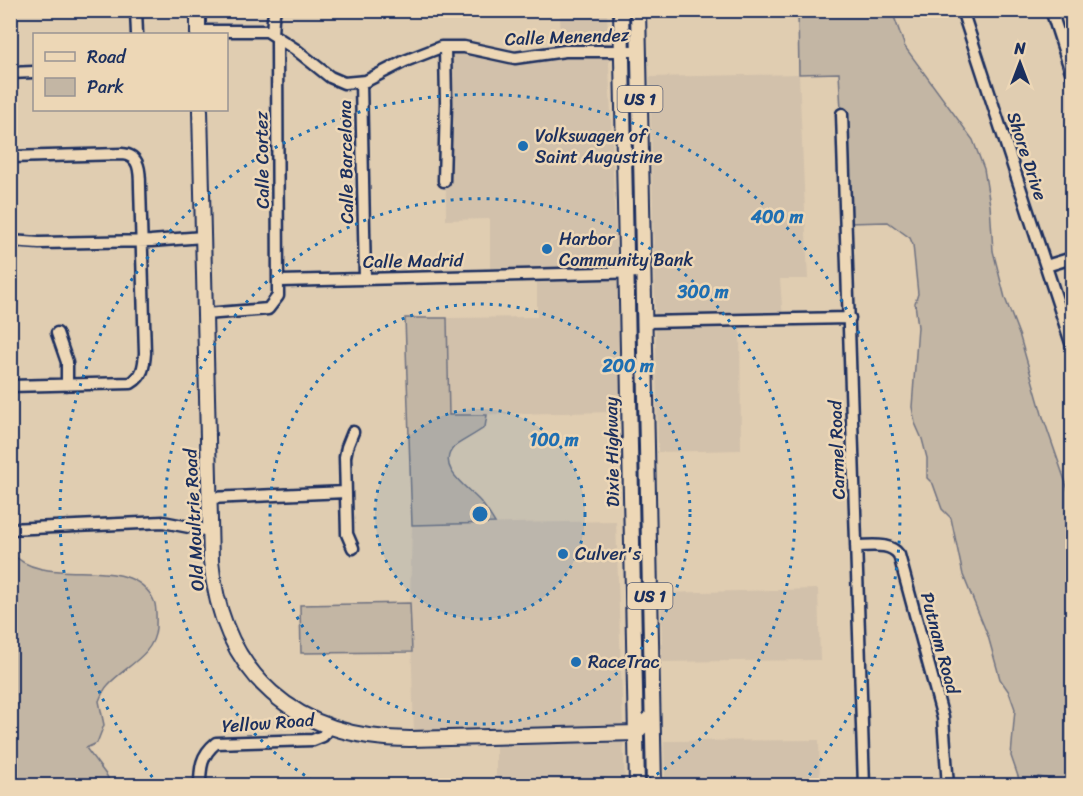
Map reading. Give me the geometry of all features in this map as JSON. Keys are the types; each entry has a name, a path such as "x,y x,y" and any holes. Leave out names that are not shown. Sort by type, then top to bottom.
{"main road":[{"path":"198,10 198,33"},
{"name":"Dixie Highway","path":"621,10 637,786"},
{"name":"US 1","path":"638,10 654,786"},
{"name":"Old Moultrie Road","path":"200,111 213,585 227,633 240,655 261,682 299,712 329,727 355,735 391,739 636,733"},
{"path":"636,733 652,716"}],"street":[{"path":"136,10 137,33"},
{"name":"Calle Cortez","path":"275,10 273,19 280,281"},
{"name":"Shore Drive","path":"962,10 1072,346"},
{"path":"1051,10 1072,75"},
{"path":"198,33 263,30 295,49 340,82 352,84 361,82"},
{"path":"444,181 445,46"},
{"name":"Calle Menendez","path":"361,82 423,53 445,46 471,48 498,56 515,58 565,51 639,51"},
{"path":"10,73 33,72"},
{"name":"Calle Barcelona","path":"361,82 365,278"},
{"name":"Carmel Road","path":"842,114 864,786"},
{"path":"10,157 122,154 132,156 137,162 140,171 145,353 143,371 135,381 126,384 10,386"},
{"path":"10,241 39,243 141,241 203,237"},
{"path":"1046,266 1072,258"},
{"name":"Calle Madrid","path":"280,281 644,272"},
{"path":"205,314 268,309 278,296 280,281"},
{"path":"645,322 849,318"},
{"path":"57,333 65,351 67,385"},
{"path":"353,432 345,457 347,534 353,548"},
{"path":"631,500 648,487"},
{"path":"209,498 346,492"},
{"path":"10,529 163,522 210,531"},
{"name":"Putnam Road","path":"856,546 888,547 899,555 943,718 948,786"},
{"name":"Yellow Road","path":"200,786 202,759 207,750 216,743 313,740 323,736 329,727"}],"shaded area":[{"path":"560,11 607,11 622,412 449,415 447,318 537,317 537,274 490,273 490,219 446,220 445,49 516,59 561,52"},
{"path":"799,74 808,279 780,279 783,319 740,320 741,450 658,452 650,77"},
{"path":"616,521 623,729 414,734 410,603 412,525"},
{"path":"818,589 820,660 662,662 661,593"},
{"path":"623,737 625,785 496,785 496,740"},
{"path":"819,740 820,785 665,785 664,741"}],"green space":[{"path":"798,11 892,11 905,47 973,140 984,169 990,205 993,251 1005,298 1020,337 1042,414 1072,501 1072,785 1038,777 1033,785 1021,785 1011,756 1015,709 1009,692 1000,679 988,636 963,575 951,518 942,509 933,484 927,478 927,458 915,423 912,407 918,327 915,303 918,294 913,245 910,238 888,222 847,223 839,73 799,74"},
{"path":"405,318 447,318 449,415 487,415 485,427 454,447 448,462 455,476 481,502 495,523 412,525"},
{"path":"11,552 25,563 44,569 107,573 126,577 143,586 154,601 156,628 154,638 138,660 115,678 104,691 99,701 104,725 97,743 86,748 111,785 11,785"},
{"path":"410,603 412,652 301,653 300,605"}],"place":[{"name":"Volkswagen of Saint Augustine","path":"523,146"},
{"name":"Harbor Community Bank","path":"547,249"},
{"name":"Culver's","path":"563,554"},
{"name":"RaceTrac","path":"576,662"}]}
